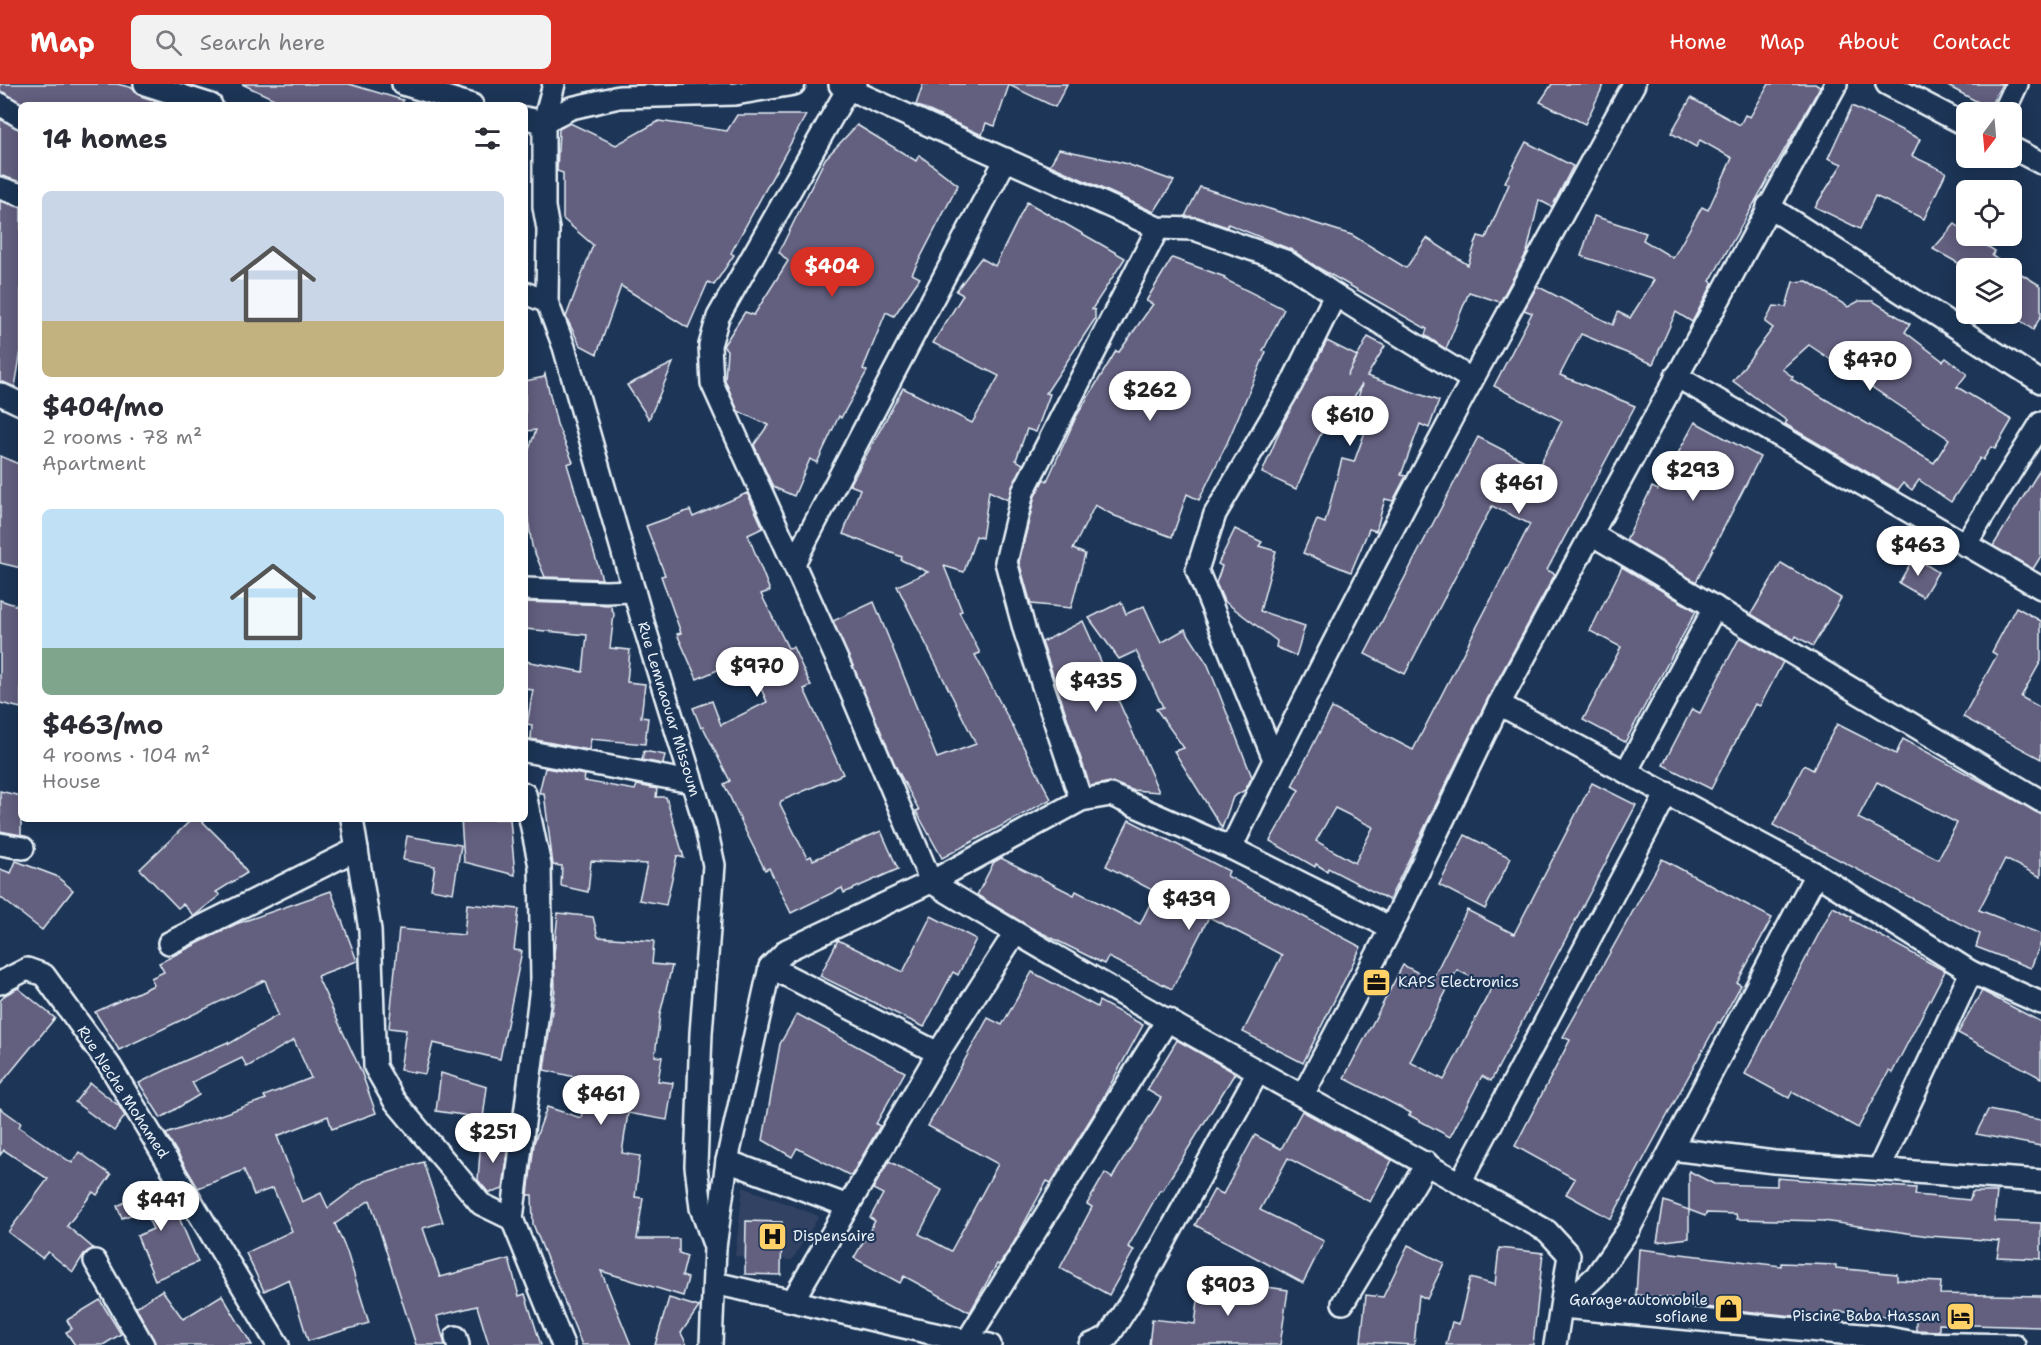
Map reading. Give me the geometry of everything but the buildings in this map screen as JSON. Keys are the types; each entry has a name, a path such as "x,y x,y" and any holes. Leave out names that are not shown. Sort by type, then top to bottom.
{"street":[{"path":"146,84 202,102"},
{"path":"403,84 462,102"},
{"name":"Rue Lemnaouar Missoum","path":"554,84 535,120 534,205 548,229 547,302 564,347 572,384 705,824 714,865 701,1033 696,1166 701,1208 715,1247 711,1345"},
{"path":"535,120 571,108 619,97 735,94 794,84"},
{"path":"1231,848 1274,759 1471,379 1634,84"},
{"path":"1303,1095 1391,928 1499,705 1836,84"},
{"path":"1887,84 1956,120"},
{"path":"2009,102 2017,84"},
{"path":"1471,379 1335,295 1285,261 1194,229 1158,228 848,85 718,317 710,345 712,382 794,563 931,882 1015,933 1258,1072 1427,1162 1547,1231 1569,1255 1556,1345"},
{"path":"0,104 18,115"},
{"path":"2022,153 2041,163"},
{"path":"794,563 1006,159"},
{"path":"0,188 18,194"},
{"path":"1768,206 2041,382"},
{"path":"1081,800 1025,632 1006,562 1023,492 1158,228"},
{"path":"528,294 547,302"},
{"path":"1274,759 1197,570 1215,514 1291,385 1335,295"},
{"path":"528,307 547,302"},
{"path":"1676,376 2041,588"},
{"path":"0,394 18,403"},
{"path":"1965,545 2041,423"},
{"path":"1593,535 2041,801"},
{"path":"528,588 634,591"},
{"path":"1626,772 1715,607"},
{"path":"1499,705 1816,874 1971,972 2041,1003"},
{"path":"528,752 691,782"},
{"path":"1461,1181 1667,793"},
{"path":"715,1247 727,1161 770,967 787,950 931,882 1081,800 1111,795 1231,848 1391,928"},
{"path":"528,808 540,866 542,979 512,1219 563,1345"},
{"path":"352,822 370,930 375,1067 394,1100 481,1204 512,1219"},
{"path":"0,844 23,848"},
{"path":"169,943 357,849"},
{"path":"1562,1307 1596,1276 1629,1229 1816,874"},
{"path":"793,1300 938,1053 1015,933"},
{"path":"770,967 938,1053"},
{"name":"Rue Neche Mohamed","path":"0,983 27,969 44,975 110,1066 278,1345"},
{"path":"1879,1169 1971,972"},
{"path":"967,1341 1168,1019"},
{"path":"1090,1345 1108,1337 1135,1295 1258,1072"},
{"path":"1672,1149 1774,1162 2041,1181"},
{"path":"727,1161 848,1206"},
{"path":"1343,1303 1427,1162"},
{"path":"95,1261 143,1345"},
{"path":"714,1283 793,1300 883,1324 990,1345"},
{"path":"1562,1307 1883,1337 1915,1344 2014,1345"}],"shaded area":[{"name":"Dispensaire","path":"743,1187 819,1216 792,1260 735,1256"}],"place":[{"name":"KAPS Electronics","path":"1377,982"},
{"name":"Dispensaire","path":"772,1236"},
{"name":"Garage automobile sofiane","path":"1729,1309"},
{"name":"Piscine Baba Hassan","path":"1961,1316"}]}
